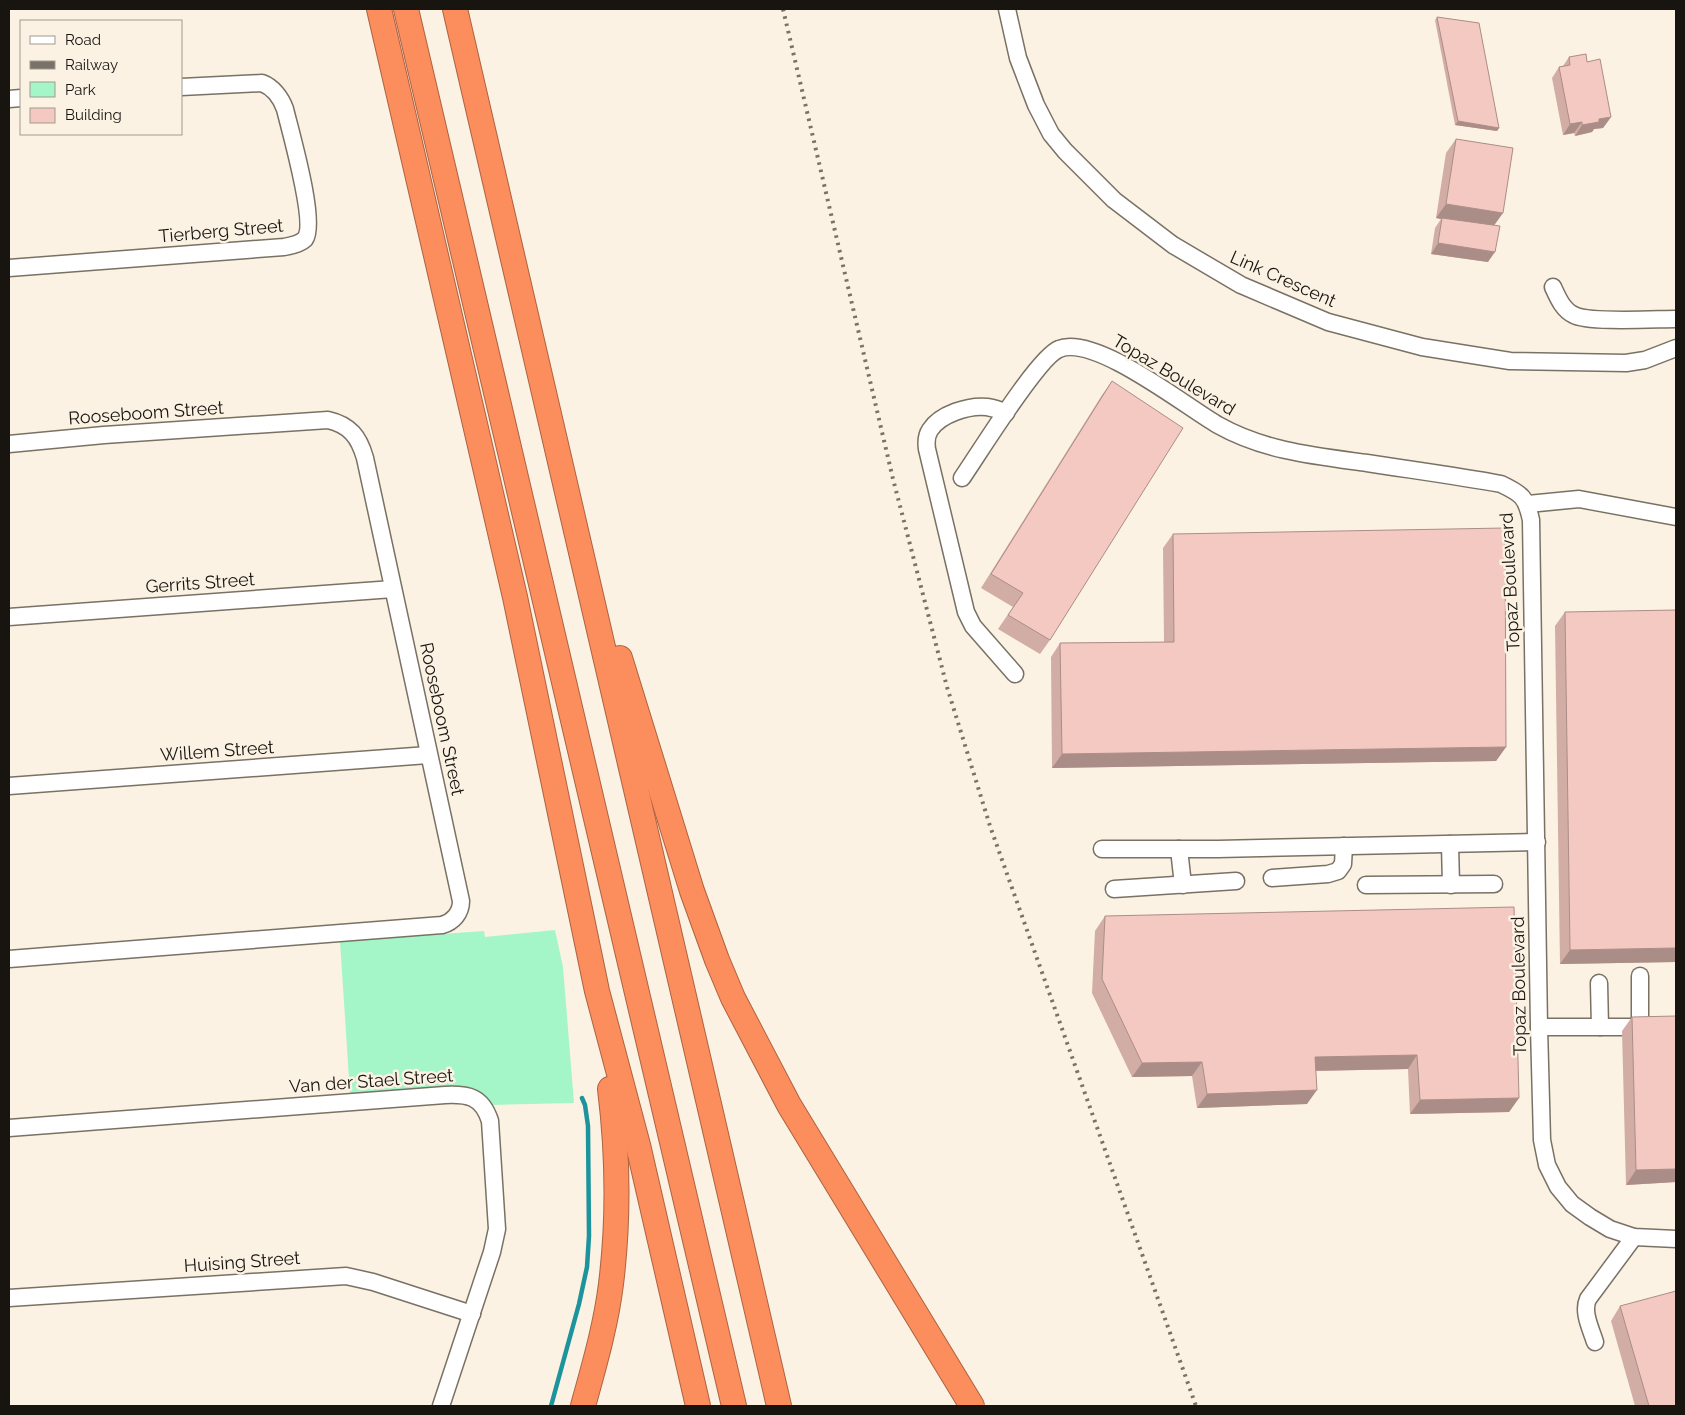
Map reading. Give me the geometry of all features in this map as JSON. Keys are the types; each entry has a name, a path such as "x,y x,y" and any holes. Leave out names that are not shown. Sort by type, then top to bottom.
{"highway":[{"path":"379,9 515,597 597,990 638,1145 698,1406"},
{"path":"406,9 734,1406"},
{"path":"455,9 779,1406"},
{"path":"566,490 692,891 727,983 751,1035 788,1105 972,1406"},
{"path":"583,1406 603,1328 611,1284 617,1210 616,1132 597,990"}],"street":[{"name":"Link Crescent","path":"1007,9 1018,58 1036,105 1051,134 1065,152 1114,200 1173,245 1241,285 1328,322 1422,347 1510,361 1626,363 1645,360 1676,348"},
{"name":"Tierberg Street","path":"9,268 284,248 304,239 308,232 308,221 303,183 283,102 269,86 262,83 182,87"},
{"path":"1553,287 1561,303 1574,316 1595,320 1676,319"},
{"name":"Topaz Boulevard","path":"962,478 1037,370 1057,349 1069,346 1087,348 1114,359 1218,425 1254,442 1297,453 1502,484 1516,491 1528,504 1531,536 1539,1027 1542,1140 1547,1165 1558,1187 1572,1204 1590,1218 1634,1237 1676,1239"},
{"path":"1006,413 994,408 980,407 945,416 936,422 929,431 926,449 966,612 973,626 1015,674"},
{"name":"Rooseboom Street","path":"9,444 104,435 328,420 338,422 356,435 361,444 461,901 457,914 446,924 9,959"},
{"path":"1528,504 1579,499 1676,517"},
{"name":"Gerrits Street","path":"9,617 393,589"},
{"name":"Willem Street","path":"9,786 428,755"},
{"path":"1102,849 1537,842"},
{"path":"1450,844 1451,885"},
{"path":"1272,878 1334,873 1344,864 1344,846"},
{"path":"1179,849 1183,885"},
{"path":"1114,889 1236,881"},
{"path":"1366,886 1494,884"},
{"path":"1640,976 1640,1027"},
{"path":"1598,984 1600,1027"},
{"path":"1539,1027 1676,1027"},
{"name":"Van der Stael Street","path":"9,1128 463,1094 480,1102 490,1121 497,1229 492,1252 441,1406"},
{"path":"1595,1342 1587,1316 1586,1304 1634,1237"},
{"name":"Huising Street","path":"9,1298 346,1276 380,1284 472,1314"}],"green space":[{"path":"555,930 563,967 574,1103 492,1105 479,1092 462,1086 350,1094 340,941 484,931 485,937"}],"building":[{"path":"1437,17 1479,23 1499,128 1458,121"},
{"path":"1586,54 1587,62 1600,59 1611,117 1599,119 1599,122 1582,125 1582,122 1570,124 1559,67 1570,65 1569,57"},
{"path":"1456,139 1513,148 1503,213 1446,204"},
{"path":"1442,218 1500,226 1495,252 1438,243"},
{"path":"1112,381 1183,428 1050,640 1008,615 1023,593 991,574"},
{"path":"1505,528 1506,747 1062,754 1060,643 1174,642 1173,534"},
{"path":"1676,610 1676,948 1570,950 1565,612"},
{"path":"1514,907 1519,1098 1420,1100 1417,1055 1315,1057 1317,1090 1207,1094 1202,1062 1142,1063 1102,979 1105,916"},
{"path":"1676,1016 1676,1169 1636,1170 1632,1017"},
{"path":"1676,1291 1676,1406 1649,1406 1620,1306"}],"waterway":[{"path":"551,1406 579,1304 587,1267 589,1236 588,1126 582,1098"}],"railway":[{"path":"783,9 893,479 947,687 990,826 1196,1406"}]}
